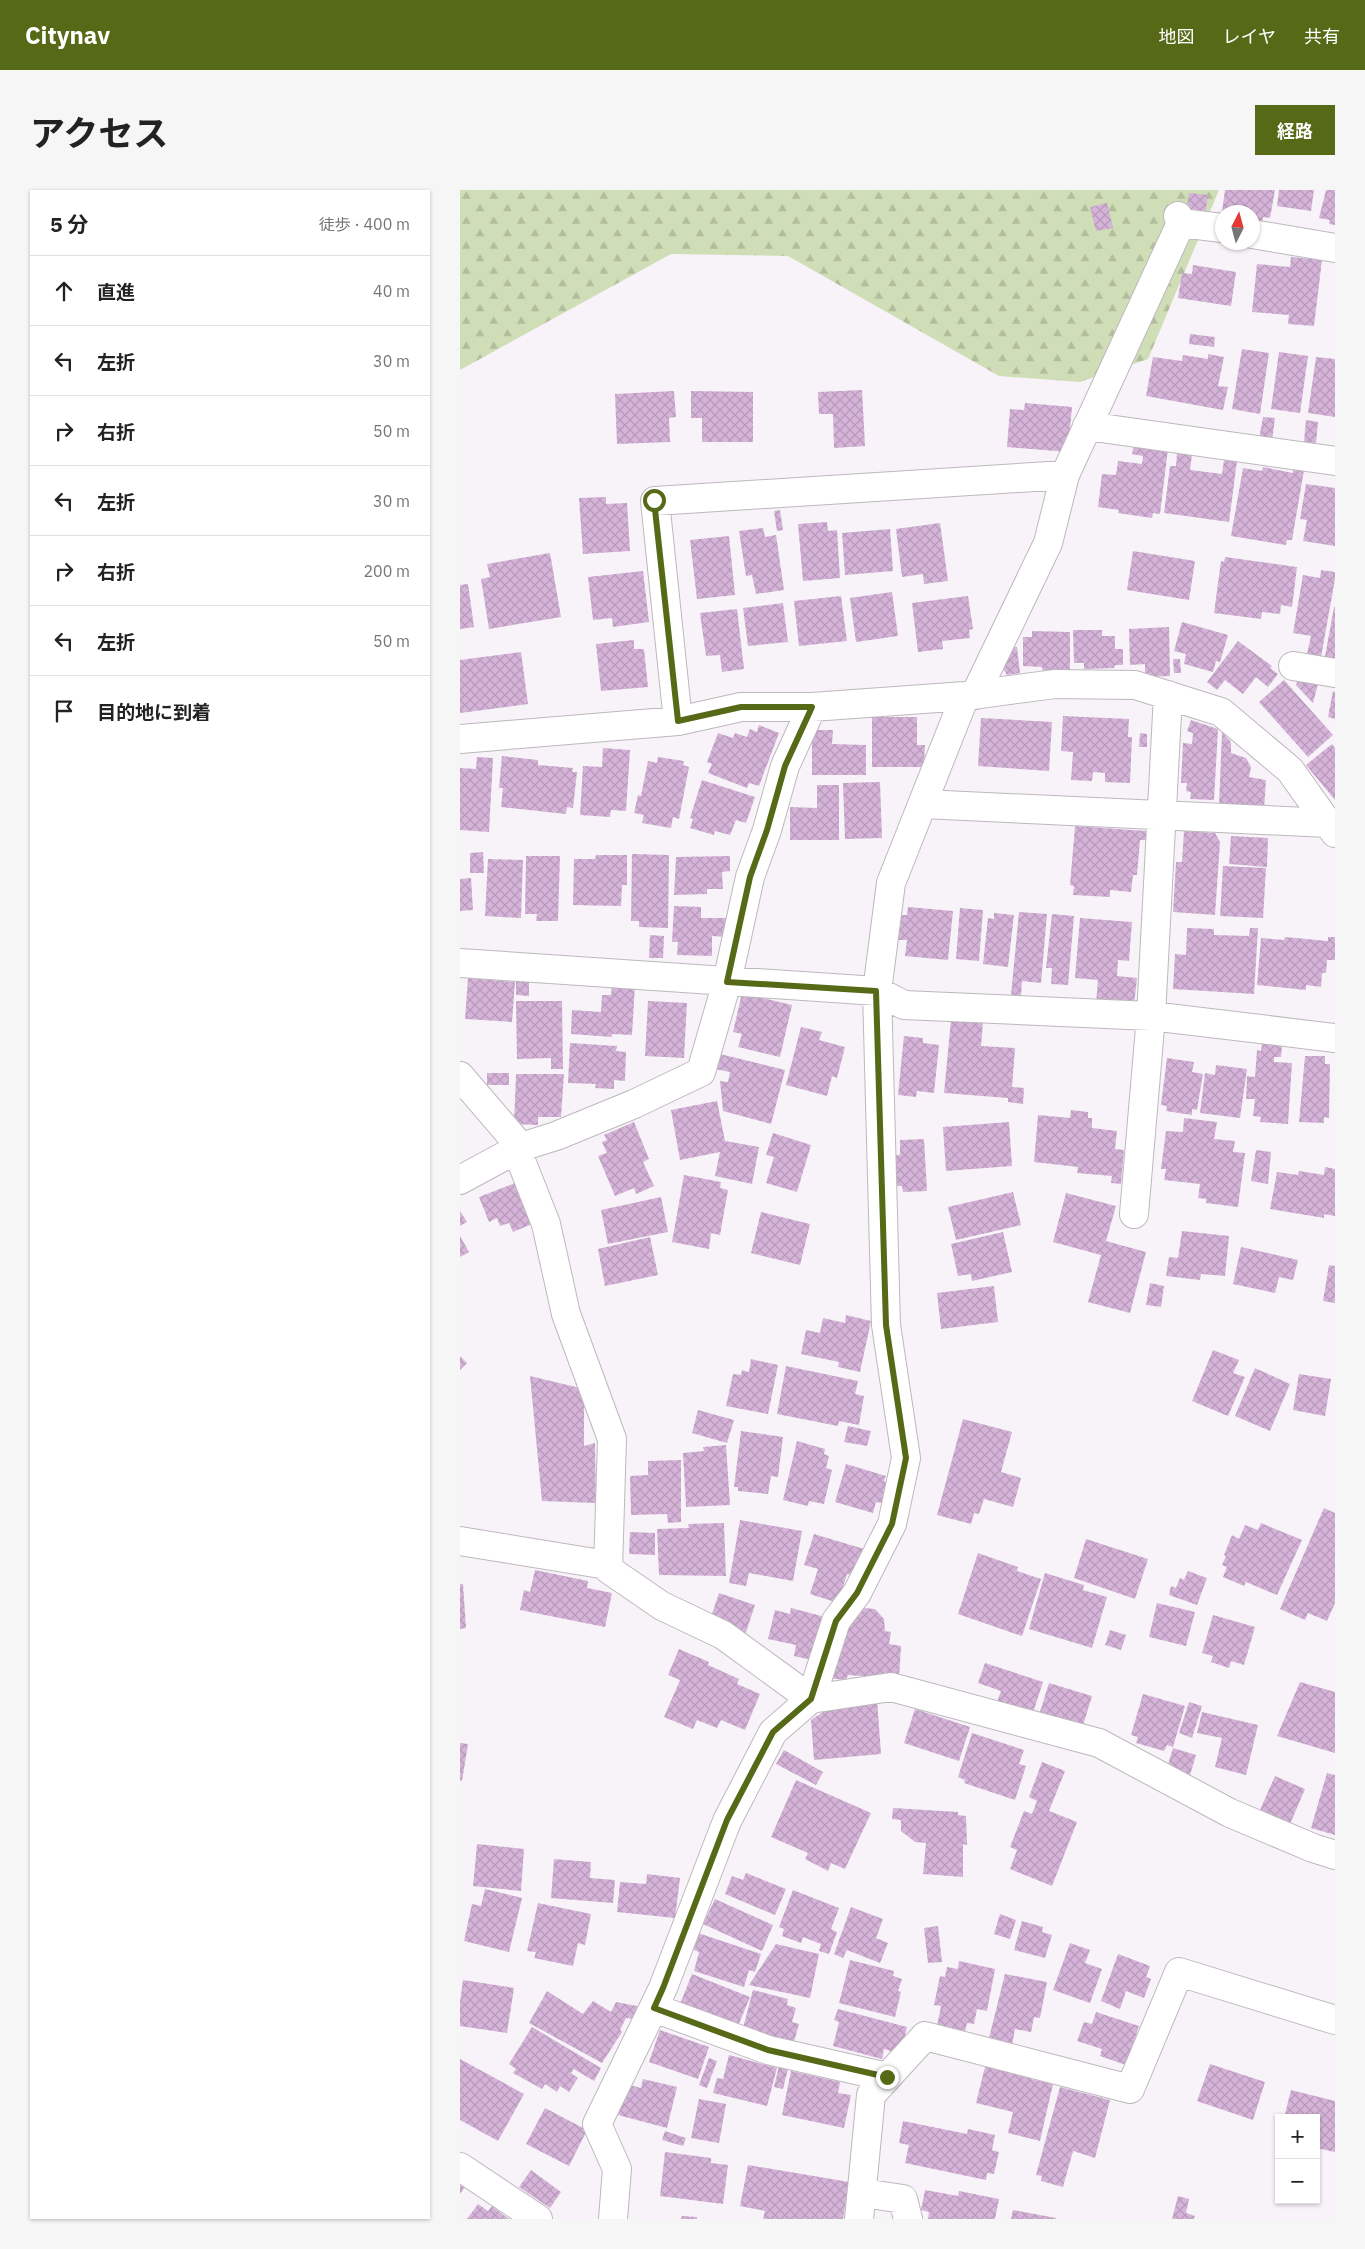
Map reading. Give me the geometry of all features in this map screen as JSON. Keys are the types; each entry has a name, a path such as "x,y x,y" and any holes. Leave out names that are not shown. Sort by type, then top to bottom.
{"street":[{"path":"613,2219 617,2169 597,2124 663,1988 727,1820 773,1732 811,1699 836,1621 857,1593 892,1524 906,1458 886,1325 876,991 891,883 970,695 1048,543 1064,475 1180,220 1215,227"},
{"path":"1260,235 1335,248"},
{"path":"1087,426 1335,462"},
{"path":"678,721 654,500 1064,475"},
{"path":"1293,666 1335,673"},
{"path":"460,739 678,721 741,707 812,707 970,695 1055,684 1135,685 1221,712 1290,770 1331,828"},
{"path":"1134,1214 1151,1016 1168,695"},
{"path":"460,1180 521,1148 556,1136 634,1104 701,1072 727,982 750,877 767,830 785,766 812,707"},
{"path":"923,804 1162,815 1331,828"},
{"path":"460,963 876,991 904,1005 1151,1016 1335,1038"},
{"path":"460,1076 521,1148 520,1158 546,1224 566,1314 612,1439 608,1570 662,1606 723,1635 811,1699 891,1688 1099,1743 1230,1813 1313,1848 1335,1855"},
{"path":"460,1542 607,1565"},
{"path":"908,2219 903,2199 861,2206 871,2095 925,2036 1130,2089 1179,1972 1335,2020"},
{"path":"654,2008 768,2050 887,2077"},
{"path":"460,2167 538,2219"}],"green space":[{"path":"460,190 1219,190 1148,359 1080,382 999,376 788,256 671,254 460,370"}],"building":[{"path":"1225,190 1275,190 1270,218 1263,217 1262,224 1260,224 1260,205 1223,205"},
{"path":"1279,190 1314,190 1311,211 1277,206"},
{"path":"1326,190 1335,190 1335,225 1329,224 1330,220 1319,218"},
{"path":"1189,193 1208,195 1205,215 1186,213"},
{"path":"1107,203 1113,228 1096,231 1090,207"},
{"path":"1291,257 1322,260 1314,326 1288,324 1289,315 1252,312 1257,264 1290,267"},
{"path":"1193,265 1236,272 1231,306 1178,298 1182,273 1192,274"},
{"path":"1190,334 1215,337 1214,347 1189,344"},
{"path":"1242,349 1269,353 1260,414 1232,409"},
{"path":"1279,352 1308,356 1300,413 1271,409"},
{"path":"1208,354 1224,357 1218,386 1228,387 1223,410 1146,396 1153,357 1182,361 1183,355 1208,359"},
{"path":"1316,357 1335,359 1335,417 1308,413"},
{"path":"862,390 865,446 834,448 833,414 819,414 818,392"},
{"path":"674,391 676,417 669,418 670,442 617,444 615,394"},
{"path":"691,391 753,392 753,442 702,442 702,418 691,418"},
{"path":"1025,403 1072,407 1068,452 1007,447 1010,409 1024,410"},
{"path":"1263,417 1275,418 1272,441 1259,439"},
{"path":"1306,420 1318,422 1316,443 1304,442"},
{"path":"1134,444 1168,449 1160,514 1153,513 1152,518 1118,513 1119,510 1098,507 1102,474 1116,475 1118,461 1142,464 1143,456 1132,454"},
{"path":"1177,453 1192,454 1190,470 1222,474 1224,460 1237,461 1229,522 1164,513 1170,466 1176,466"},
{"path":"1263,467 1293,473 1293,469 1304,470 1292,540 1287,540 1286,545 1231,536 1243,468 1262,471"},
{"path":"1306,484 1335,488 1335,546 1303,541 1307,520 1300,519"},
{"path":"606,497 606,504 627,503 630,551 583,554 579,498"},
{"path":"780,510 783,530 777,531 774,511"},
{"path":"827,522 828,531 837,530 840,578 803,581 798,524"},
{"path":"940,523 948,581 924,584 923,574 902,577 896,529"},
{"path":"763,528 765,537 776,535 784,590 756,594 752,575 746,576 739,531"},
{"path":"890,529 893,571 845,575 842,533"},
{"path":"729,536 735,595 697,599 690,540"},
{"path":"1133,551 1195,561 1189,600 1127,590"},
{"path":"550,553 561,617 489,629 481,579 490,577 487,564"},
{"path":"1225,557 1297,567 1292,607 1281,605 1280,614 1262,612 1261,619 1214,613 1221,561 1224,562"},
{"path":"1321,570 1335,572 1335,579 1321,657 1307,654 1311,636 1293,633 1303,575 1320,578"},
{"path":"643,571 649,622 613,627 612,618 593,620 588,577"},
{"path":"468,584 474,627 460,629 460,585"},
{"path":"892,592 898,636 856,642 850,598"},
{"path":"841,596 847,641 799,646 794,601"},
{"path":"968,596 973,629 969,630 970,638 942,641 943,649 918,652 912,603"},
{"path":"783,603 788,642 748,646 743,608"},
{"path":"1335,607 1335,664 1324,662"},
{"path":"737,609 744,669 722,672 720,655 706,656 700,613"},
{"path":"1182,622 1228,635 1220,662 1216,661 1213,672 1184,664 1186,654 1174,651"},
{"path":"1169,627 1170,676 1145,677 1145,664 1130,665 1129,629"},
{"path":"1073,630 1102,630 1102,636 1115,636 1115,649 1123,649 1123,665 1115,665 1114,668 1084,669 1084,663 1074,663"},
{"path":"1032,631 1070,632 1070,673 1043,673 1042,667 1023,666 1023,637 1032,637"},
{"path":"634,640 634,649 644,649 648,687 601,691 596,644"},
{"path":"1238,641 1272,666 1270,668 1278,674 1268,687 1256,677 1243,694 1225,680 1217,690 1207,682"},
{"path":"1007,647 1017,647 1020,673 1007,675 999,663"},
{"path":"521,652 528,704 460,713 460,660"},
{"path":"1173,659 1180,659 1181,673 1174,673"},
{"path":"1284,680 1333,735 1308,757 1259,702"},
{"path":"1298,680 1318,684 1313,703 1296,685"},
{"path":"1333,691 1335,692 1335,719 1328,717"},
{"path":"1063,716 1129,719 1128,737 1132,737 1130,783 1105,782 1105,773 1093,772 1092,781 1071,780 1073,752 1061,751"},
{"path":"872,717 917,717 917,745 925,745 924,767 872,767"},
{"path":"981,718 1052,722 1049,771 978,766"},
{"path":"1191,720 1218,729 1214,800 1190,799 1191,792 1186,791 1187,783 1181,783 1183,743 1192,744 1193,733 1187,731"},
{"path":"759,725 779,733 759,786 749,783 747,788 708,773 712,764 707,762 718,733 733,738 735,733 747,737 750,729 757,732"},
{"path":"812,730 833,730 832,744 866,745 866,775 812,775"},
{"path":"1222,732 1231,742 1231,753 1246,758 1251,767 1249,777 1266,780 1264,810 1219,806"},
{"path":"1140,733 1147,734 1147,747 1139,747"},
{"path":"1332,744 1335,748 1335,800 1306,765"},
{"path":"603,748 630,750 626,811 611,810 610,817 580,815 583,766 602,767"},
{"path":"502,756 538,760 538,765 573,768 572,772 577,772 573,808 567,807 566,814 501,807 503,788 499,788"},
{"path":"477,757 493,758 489,832 460,830 460,768 476,769"},
{"path":"658,757 684,761 683,765 689,767 679,819 673,817 671,828 642,823 644,815 634,813 638,795 641,796 648,761 657,763"},
{"path":"702,780 755,797 746,823 736,820 730,835 715,831 714,835 690,828 693,819 690,818"},
{"path":"880,782 882,838 845,839 843,783"},
{"path":"817,785 839,785 839,840 790,840 790,807 817,808"},
{"path":"1075,826 1146,831 1146,840 1140,840 1137,875 1133,875 1131,892 1110,890 1110,897 1073,895 1074,886 1070,885"},
{"path":"1184,831 1215,833 1220,842 1215,915 1173,912 1176,862 1182,862"},
{"path":"1231,836 1268,838 1267,867 1229,864"},
{"path":"483,852 484,873 470,873 470,853"},
{"path":"632,854 669,855 668,928 639,927 639,921 631,921"},
{"path":"596,855 627,855 627,885 622,885 621,906 573,905 574,859 595,859"},
{"path":"526,856 560,856 558,921 536,921 537,914 525,914"},
{"path":"730,856 730,871 722,872 723,889 707,889 707,894 674,895 676,857"},
{"path":"488,859 523,860 521,918 485,916"},
{"path":"1223,866 1266,868 1263,918 1220,916"},
{"path":"471,878 473,910 460,911 460,879"},
{"path":"674,906 701,907 701,918 726,918 726,937 712,936 712,956 677,955 678,942 672,942"},
{"path":"908,907 953,911 948,960 905,956 907,940 898,940 900,915 907,915"},
{"path":"960,908 983,910 979,961 956,959"},
{"path":"1019,912 1047,914 1041,983 1022,981 1021,996 1011,995"},
{"path":"994,913 1014,915 1008,967 983,964 988,918 994,919"},
{"path":"1052,914 1074,916 1068,985 1051,984 1052,968 1046,968"},
{"path":"1080,918 1132,922 1129,961 1118,960 1117,976 1137,978 1134,1005 1096,1003 1098,980 1075,978"},
{"path":"1187,928 1214,929 1214,935 1249,936 1250,928 1258,928 1254,994 1173,989 1175,954 1186,955"},
{"path":"650,935 664,936 663,958 649,958"},
{"path":"1285,937 1328,941 1328,937 1335,937 1335,960 1327,960 1326,973 1322,973 1321,987 1306,985 1306,990 1257,985 1261,938 1284,940"},
{"path":"468,978 515,982 512,1022 465,1019"},
{"path":"516,979 529,979 529,996 516,995"},
{"path":"612,984 635,985 632,1035 612,1034 612,1037 571,1034 572,1010 601,1012 602,995 611,995"},
{"path":"742,993 792,1005 780,1057 738,1047 742,1034 733,1032"},
{"path":"516,1001 562,1001 563,1069 551,1069 551,1058 517,1059"},
{"path":"648,1001 687,1003 684,1058 645,1056"},
{"path":"951,1020 983,1022 981,1046 1015,1048 1012,1087 1024,1088 1023,1104 1008,1102 1008,1098 944,1093"},
{"path":"801,1027 822,1032 819,1040 845,1047 837,1078 832,1076 827,1096 786,1085"},
{"path":"904,1036 923,1038 923,1043 939,1045 934,1093 917,1091 916,1097 898,1095"},
{"path":"570,1043 617,1046 616,1051 626,1052 625,1081 614,1080 614,1089 595,1088 596,1084 568,1083"},
{"path":"1262,1043 1282,1045 1281,1057 1274,1057 1274,1062 1292,1063 1288,1124 1260,1122 1261,1117 1253,1116 1255,1099 1246,1099 1247,1076 1255,1077 1257,1050 1261,1051"},
{"path":"720,1054 785,1070 771,1124 723,1111 720,1081 728,1082 730,1072 715,1069"},
{"path":"1305,1056 1325,1056 1325,1064 1330,1064 1329,1118 1324,1117 1324,1123 1299,1122"},
{"path":"1167,1058 1194,1062 1192,1072 1203,1074 1197,1110 1192,1109 1192,1115 1166,1111 1167,1106 1161,1105"},
{"path":"1216,1065 1247,1069 1240,1118 1200,1113 1205,1073 1215,1075"},
{"path":"487,1073 509,1073 509,1085 487,1085"},
{"path":"516,1074 564,1074 561,1117 538,1117 538,1125 514,1124"},
{"path":"717,1101 725,1141 759,1147 752,1184 715,1176 720,1152 680,1160 671,1110"},
{"path":"1071,1110 1088,1112 1088,1118 1092,1118 1092,1128 1117,1131 1115,1149 1124,1150 1121,1184 1111,1183 1112,1176 1077,1173 1078,1167 1034,1162 1038,1115 1070,1118"},
{"path":"1184,1118 1217,1122 1214,1139 1235,1141 1233,1152 1245,1153 1238,1207 1206,1203 1206,1199 1198,1198 1200,1184 1164,1180 1166,1169 1161,1169 1166,1131 1183,1132"},
{"path":"634,1122 649,1159 643,1162 654,1186 636,1194 634,1188 615,1196 598,1156 607,1153 602,1142 607,1140 604,1135"},
{"path":"1009,1122 1012,1166 946,1171 943,1127"},
{"path":"773,1133 811,1145 797,1192 766,1183 774,1157 766,1155"},
{"path":"924,1139 927,1191 903,1192 902,1186 895,1186 894,1155 900,1155 900,1140"},
{"path":"1256,1150 1271,1152 1268,1184 1251,1181"},
{"path":"1325,1167 1335,1169 1335,1216 1324,1214 1324,1218 1270,1209 1277,1172 1298,1175 1299,1171 1324,1175"},
{"path":"684,1175 721,1182 720,1188 728,1190 720,1235 711,1233 709,1249 672,1242"},
{"path":"515,1183 532,1224 513,1232 509,1223 500,1226 497,1218 489,1222 479,1197"},
{"path":"1013,1192 1021,1225 956,1240 948,1207"},
{"path":"1066,1193 1116,1206 1106,1241 1146,1252 1130,1313 1088,1302 1101,1255 1053,1242"},
{"path":"661,1197 668,1232 608,1244 601,1210"},
{"path":"460,1211 467,1222 460,1226"},
{"path":"761,1212 810,1224 800,1265 751,1253"},
{"path":"1182,1231 1229,1236 1225,1276 1201,1274 1200,1280 1166,1276 1169,1257 1178,1258"},
{"path":"1003,1232 1012,1272 972,1281 971,1274 958,1276 951,1244"},
{"path":"460,1236 469,1252 460,1257"},
{"path":"650,1237 658,1275 605,1286 598,1249"},
{"path":"1241,1247 1298,1260 1293,1280 1279,1277 1275,1293 1233,1284"},
{"path":"1329,1265 1335,1266 1335,1303 1323,1301"},
{"path":"1150,1283 1164,1286 1161,1307 1146,1305"},
{"path":"994,1286 998,1322 941,1329 937,1293"},
{"path":"846,1315 871,1321 860,1372 838,1367 839,1362 801,1354 806,1330 820,1333 823,1318 845,1323"},
{"path":"1213,1350 1239,1360 1233,1373 1245,1377 1228,1416 1192,1401"},
{"path":"460,1356 467,1363 460,1370"},
{"path":"751,1359 778,1365 768,1414 726,1406 733,1374 741,1375 742,1370 749,1372"},
{"path":"786,1366 858,1381 855,1394 864,1396 859,1425 839,1421 838,1426 777,1414"},
{"path":"1255,1368 1290,1384 1270,1431 1235,1416"},
{"path":"1299,1374 1331,1379 1325,1416 1293,1410"},
{"path":"530,1376 584,1389 584,1446 595,1443 596,1503 542,1501"},
{"path":"698,1410 734,1420 727,1443 692,1433"},
{"path":"963,1419 1012,1432 1001,1472 1021,1478 1013,1507 984,1499 979,1514 974,1513 971,1524 937,1515"},
{"path":"848,1426 871,1431 867,1446 844,1442"},
{"path":"741,1431 783,1437 778,1477 771,1476 768,1494 738,1491 738,1487 734,1487"},
{"path":"797,1441 825,1449 824,1454 829,1456 826,1468 832,1470 824,1504 809,1501 808,1506 783,1500"},
{"path":"726,1445 730,1505 686,1507 683,1453 704,1451 703,1447"},
{"path":"681,1460 681,1522 668,1523 667,1514 631,1515 630,1476 648,1475 648,1461"},
{"path":"846,1464 886,1476 884,1481 889,1482 882,1503 876,1502 873,1513 835,1502"},
{"path":"1324,1508 1335,1513 1335,1603 1327,1621 1308,1613 1305,1620 1280,1609"},
{"path":"740,1520 802,1531 793,1581 749,1573 746,1586 729,1583"},
{"path":"724,1523 726,1576 659,1575 657,1529 689,1528 688,1524"},
{"path":"1261,1523 1302,1540 1277,1595 1246,1582 1244,1586 1223,1577 1227,1567 1222,1565 1226,1556 1224,1555 1232,1535 1239,1539 1245,1525 1258,1530"},
{"path":"630,1532 655,1533 655,1555 629,1554"},
{"path":"814,1534 864,1549 855,1576 847,1574 838,1603 810,1594 818,1569 804,1565"},
{"path":"1086,1539 1148,1559 1135,1599 1074,1578"},
{"path":"978,1553 1018,1567 1017,1571 1041,1579 1022,1636 958,1614"},
{"path":"535,1570 588,1581 587,1588 612,1593 605,1627 520,1610 524,1590 530,1592"},
{"path":"1188,1571 1207,1578 1197,1605 1169,1595 1171,1586 1176,1588 1180,1578 1184,1580"},
{"path":"1045,1573 1084,1585 1083,1590 1107,1597 1092,1648 1029,1629"},
{"path":"460,1584 463,1584 466,1628 460,1629"},
{"path":"719,1593 755,1605 745,1635 709,1623"},
{"path":"1157,1603 1195,1612 1186,1646 1149,1637"},
{"path":"853,1607 875,1609 884,1619 885,1631 891,1632 889,1644 901,1646 899,1679 848,1675 846,1680 827,1678"},
{"path":"791,1608 829,1618 820,1662 794,1656 796,1645 768,1639 775,1610 790,1614"},
{"path":"1213,1615 1255,1627 1244,1665 1231,1661 1229,1668 1211,1662 1213,1656 1202,1653"},
{"path":"1110,1630 1126,1635 1121,1650 1105,1645"},
{"path":"679,1649 709,1662 708,1665 739,1679 737,1684 760,1694 745,1730 721,1720 717,1728 697,1720 693,1729 664,1717 680,1680 668,1675"},
{"path":"985,1663 1043,1682 1031,1719 995,1707 1001,1691 978,1683"},
{"path":"1300,1682 1335,1692 1335,1753 1277,1736"},
{"path":"1049,1683 1092,1696 1081,1732 1038,1718"},
{"path":"1143,1694 1185,1706 1173,1747 1167,1745 1164,1751 1136,1743 1138,1737 1131,1735"},
{"path":"877,1699 881,1754 814,1760 811,1720 838,1702"},
{"path":"1189,1702 1202,1706 1192,1738 1179,1733"},
{"path":"915,1709 970,1727 959,1761 904,1743"},
{"path":"1202,1712 1258,1725 1246,1775 1215,1767 1222,1738 1197,1733"},
{"path":"972,1733 1024,1750 1019,1764 1026,1766 1015,1800 964,1783 965,1780 958,1777"},
{"path":"460,1743 468,1744 462,1781 460,1780"},
{"path":"1173,1748 1196,1755 1190,1775 1167,1768"},
{"path":"784,1750 823,1772 816,1785 776,1764"},
{"path":"1042,1762 1065,1771 1049,1811 1077,1822 1052,1886 1010,1869 1017,1850 1010,1847 1024,1811 1032,1814 1037,1801 1029,1797"},
{"path":"1327,1773 1335,1775 1335,1835 1311,1828"},
{"path":"1275,1776 1305,1789 1290,1824 1260,1810"},
{"path":"796,1780 871,1813 845,1869 831,1863 828,1871 805,1859 808,1853 771,1837"},
{"path":"893,1808 958,1812 958,1815 966,1816 967,1845 963,1844 963,1877 923,1874 926,1843 915,1842 901,1831 901,1820 892,1819"},
{"path":"477,1844 524,1849 521,1891 473,1886"},
{"path":"554,1859 591,1862 590,1878 615,1880 613,1903 551,1898"},
{"path":"746,1873 786,1889 775,1915 725,1894 732,1876 743,1880"},
{"path":"647,1874 680,1878 675,1918 617,1912 620,1882 646,1884"},
{"path":"485,1889 522,1898 509,1952 464,1941 472,1904 481,1906"},
{"path":"793,1890 839,1908 831,1929 837,1932 829,1954 819,1951 821,1944 803,1937 801,1943 782,1936 784,1929 779,1927"},
{"path":"715,1899 773,1925 762,1951 703,1924"},
{"path":"538,1903 591,1914 585,1945 578,1943 573,1966 534,1958 536,1952 527,1951"},
{"path":"851,1907 883,1919 876,1938 888,1943 880,1963 847,1950 843,1958 834,1954"},
{"path":"1000,1914 1016,1920 1010,1939 994,1934"},
{"path":"1022,1921 1043,1927 1042,1932 1052,1935 1045,1958 1014,1950"},
{"path":"938,1926 942,1962 928,1963 924,1928"},
{"path":"698,1933 761,1954 755,1972 749,1970 744,1987 694,1971 699,1952 692,1949"},
{"path":"1070,1943 1090,1950 1085,1963 1102,1969 1090,2003 1053,1990"},
{"path":"776,1944 819,1954 810,1998 749,1985"},
{"path":"1118,1954 1150,1966 1146,1977 1151,1979 1144,1998 1126,1991 1120,2009 1101,2001"},
{"path":"850,1960 894,1971 893,1976 902,1979 898,1991 901,1992 895,2017 839,2003"},
{"path":"959,1961 995,1969 987,2011 977,2009 974,2024 967,2023 965,2032 937,2026 941,2006 934,2005 940,1976 945,1977 947,1967 958,1969"},
{"path":"692,1974 750,1997 736,2031 680,2004"},
{"path":"1005,1974 1047,1982 1040,2018 1034,2017 1031,2032 1015,2029 1011,2051 987,2046"},
{"path":"463,1980 514,1988 507,2033 460,2026 460,2002"},
{"path":"753,1990 788,1999 787,2005 796,2008 792,2022 799,2024 794,2042 743,2028"},
{"path":"547,1991 583,2014 593,2001 611,2012 616,2002 637,2006 635,2019 626,2018 620,2030 622,2032 602,2063 529,2023"},
{"path":"838,2009 907,2027 901,2054 884,2049 882,2059 833,2046 839,2022 834,2020"},
{"path":"1096,2012 1139,2026 1126,2065 1100,2056 1102,2049 1077,2041 1084,2022 1092,2024"},
{"path":"532,2027 601,2068 594,2081 574,2069 571,2073 578,2078 569,2092 560,2086 557,2092 545,2084 542,2089 513,2073 516,2069 509,2064"},
{"path":"660,2030 709,2047 698,2079 649,2062"},
{"path":"729,2055 777,2068 767,2106 713,2093 717,2078 723,2079"},
{"path":"709,2058 717,2061 707,2088 699,2085"},
{"path":"460,2059 524,2094 498,2141 460,2120"},
{"path":"986,2063 1031,2073 1030,2079 1053,2084 1040,2141 1008,2133 1013,2112 976,2103"},
{"path":"1210,2064 1265,2082 1253,2120 1197,2101"},
{"path":"779,2066 788,2069 783,2089 774,2087"},
{"path":"791,2071 840,2082 838,2093 851,2095 844,2128 782,2115"},
{"path":"643,2079 677,2087 667,2128 618,2115 626,2084 641,2088"},
{"path":"1060,2087 1110,2100 1095,2158 1073,2151 1063,2187 1041,2181 1042,2176 1036,2175"},
{"path":"1291,2090 1335,2101 1335,2152 1320,2149 1320,2114 1285,2114"},
{"path":"699,2099 726,2104 719,2143 691,2138"},
{"path":"545,2108 587,2130 569,2166 526,2144"},
{"path":"903,2121 967,2134 968,2129 995,2135 992,2150 999,2152 994,2174 987,2173 986,2180 905,2163 909,2145 899,2143"},
{"path":"665,2131 686,2138 683,2146 662,2140"},
{"path":"665,2152 711,2158 711,2163 728,2165 723,2204 660,2196"},
{"path":"748,2165 849,2182 843,2219 763,2219 765,2211 740,2206"},
{"path":"531,2170 561,2192 550,2208 519,2187"},
{"path":"460,2183 465,2187 460,2194"},
{"path":"925,2190 958,2196 959,2191 999,2199 995,2219 928,2219 929,2212 921,2210"},
{"path":"1178,2196 1189,2199 1186,2213 1195,2216 1194,2219 1172,2219"},
{"path":"478,2204 488,2211 492,2206 509,2219 467,2219"},
{"path":"1013,2210 1056,2218 1056,2219 1011,2219"},
{"path":"682,2216 697,2217 697,2219 681,2219"}],"route":[{"path":"654,500 678,721 741,707 812,707 785,766 767,830 750,877 727,982 876,991 886,1325 906,1458 892,1524 857,1593 836,1621 811,1699 773,1732 727,1820 654,2008 713,2028 747,2044 834,2067 887,2077"}]}
